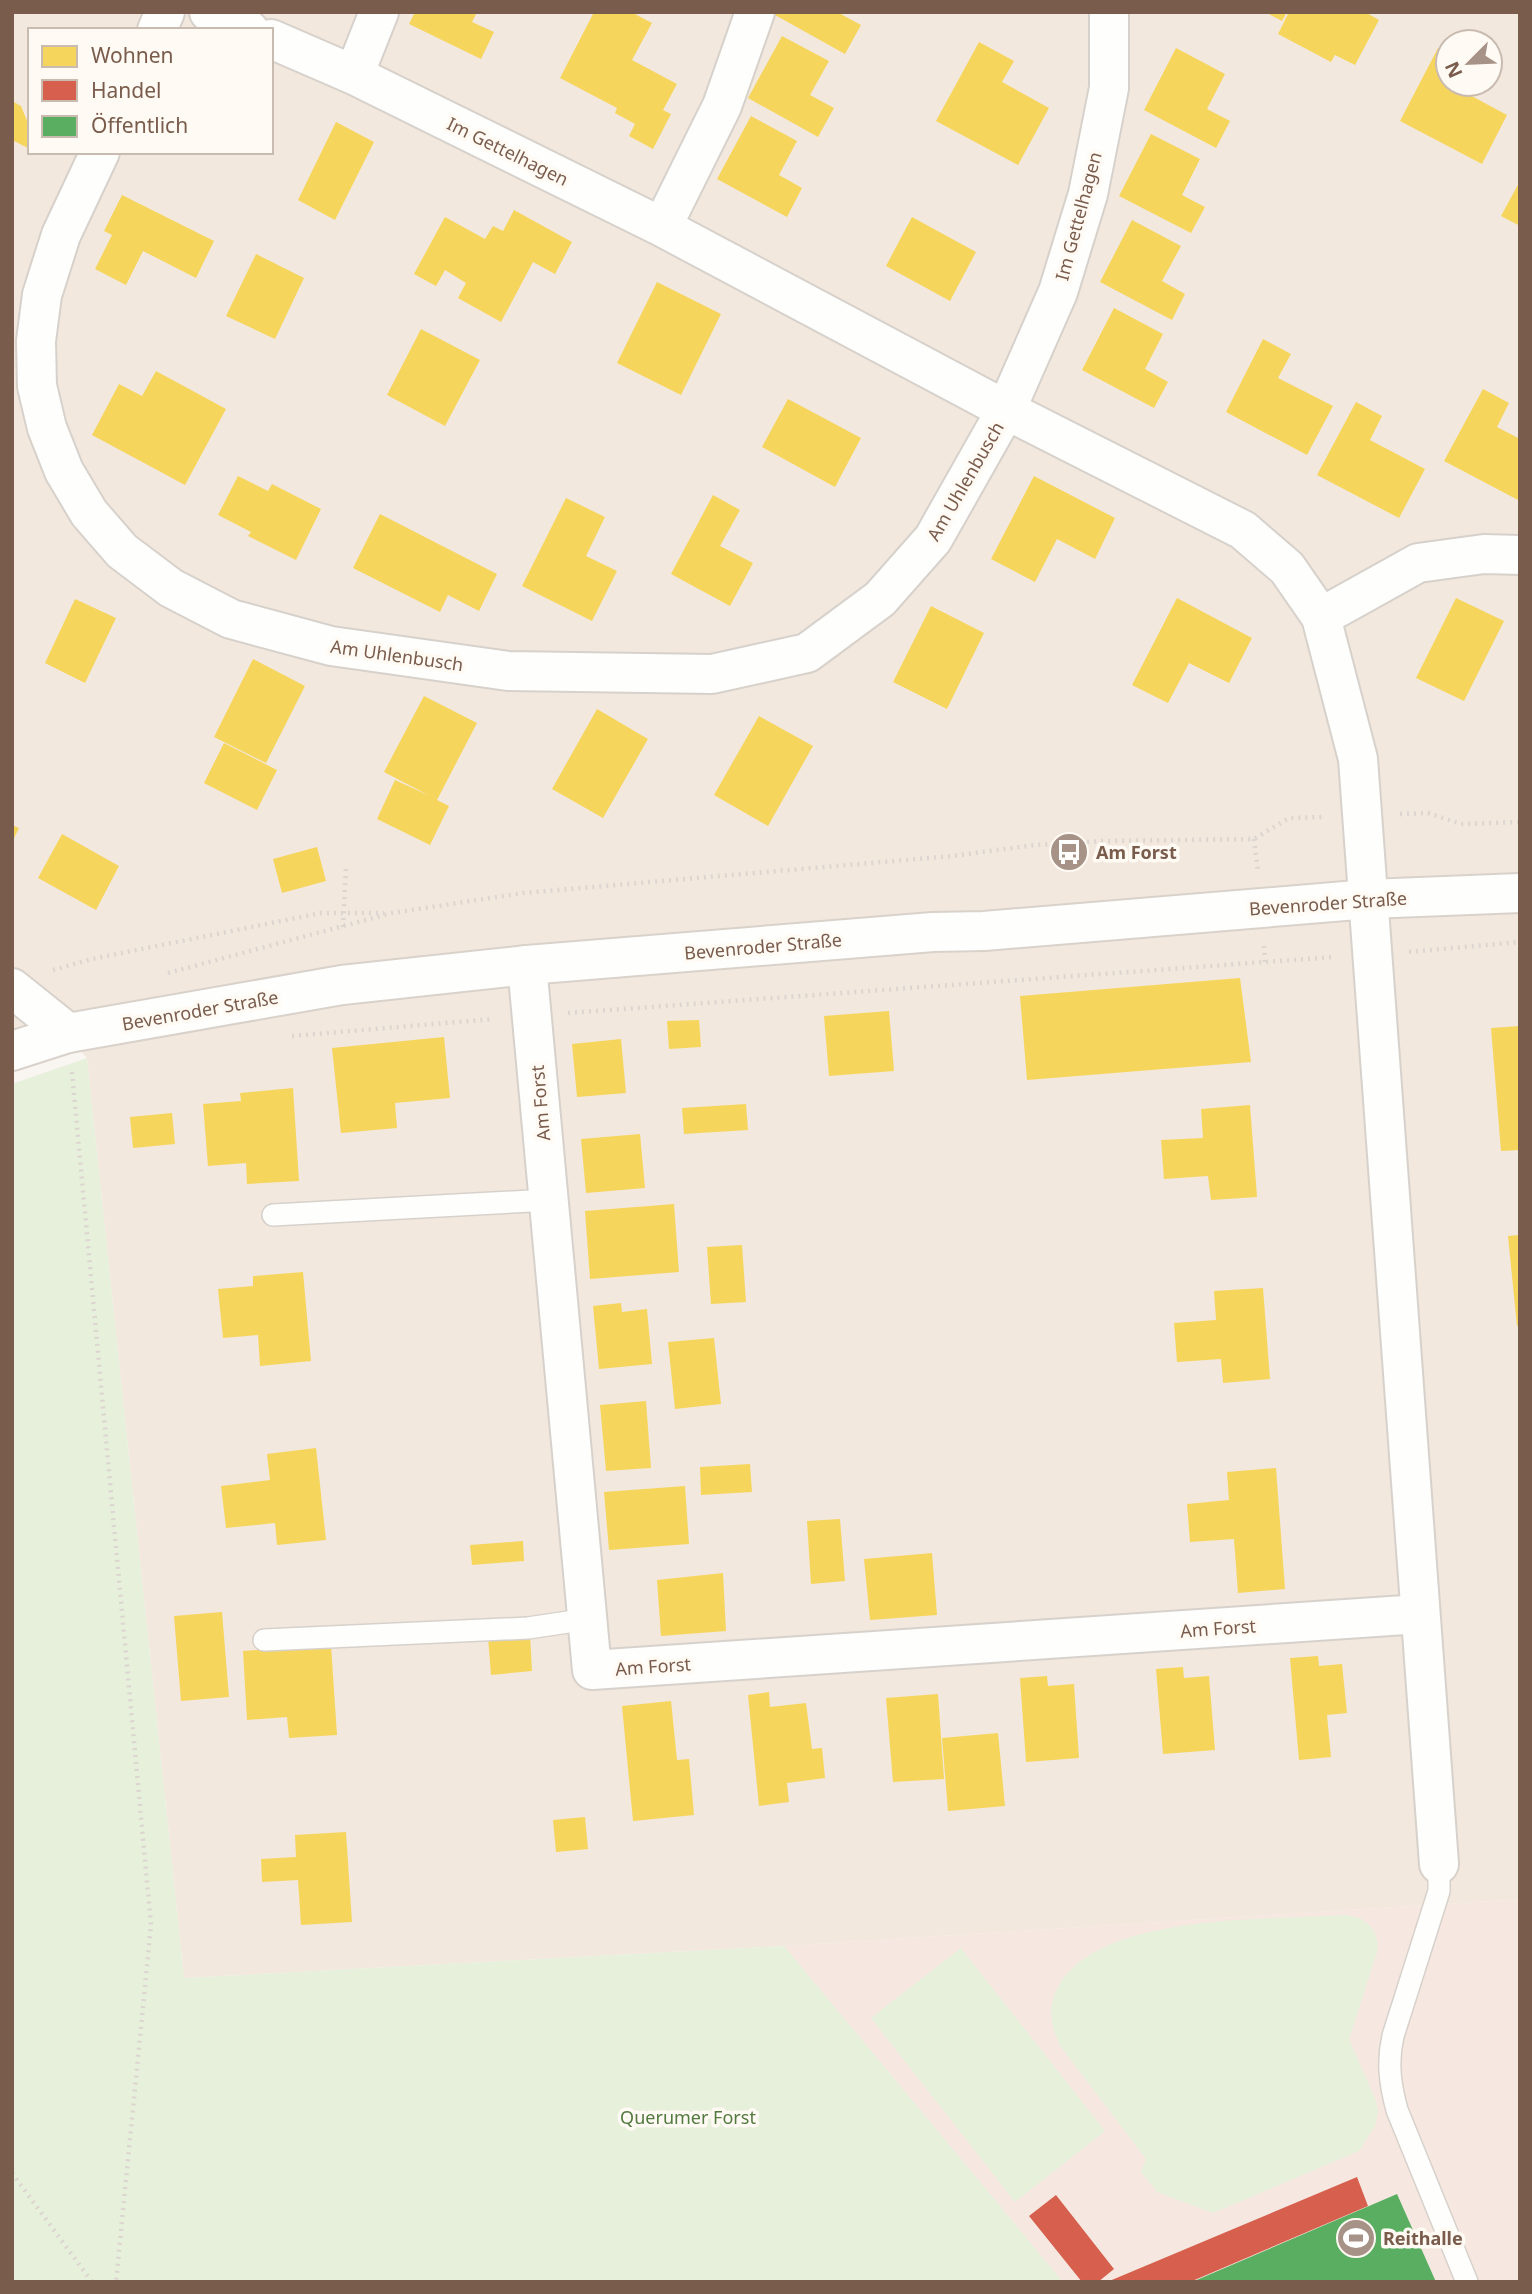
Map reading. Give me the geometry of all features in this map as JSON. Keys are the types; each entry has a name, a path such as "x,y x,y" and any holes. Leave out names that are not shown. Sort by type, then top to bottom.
{"street":[{"path":"158,28 165,12"},
{"path":"209,12 245,28"},
{"path":"354,75 379,12"},
{"path":"662,227 722,106 755,12"},
{"name":"Im Gettelhagen","path":"1006,410 1058,292 1088,194 1109,88 1109,12"},
{"name":"Im Gettelhagen","path":"273,40 354,75 662,227 1006,410 1243,530 1287,569 1321,617 1358,759 1368,899"},
{"name":"Am Uhlenbusch","path":"99,154 61,234 42,295 36,341 37,386 47,428 64,471 89,513 122,551 171,588 231,619 331,646 508,671 712,674 807,653 880,599 933,539 1006,410"},
{"path":"1321,617 1418,563 1484,554 1520,555"},
{"name":"Bevenroder Straße","path":"12,1051 68,1033 342,985 527,965 1368,899 1520,893"},
{"path":"1368,899 1439,1864"},
{"name":"Am Forst","path":"527,965 592,1670 1420,1614"},
{"path":"12,988 68,1033"}],"lane":[{"path":"273,1215 549,1200"},
{"path":"264,1640 528,1628 588,1619"},
{"path":"1439,1864 1439,1891 1388,2057 1397,2110 1467,2282"}],"path":[{"path":"167,973 392,913 523,893 952,856 1035,845 1254,839 1289,818 1428,814 1461,824 1520,821"},
{"path":"343,926 345,867"},
{"path":"52,971 92,959 321,913 392,913"},
{"path":"287,1037 532,1016 1265,962"},
{"path":"68,1033 151,1925 116,2282"},
{"path":"12,2173 92,2282"}],"shaded area":[{"path":"12,12 1520,12 1520,1899 784,1946 184,1978 87,1058 51,1019 12,1032"},
{"path":"1520,1899 1520,2282 1063,2282 784,1946"}],"green space":[{"name":"Querumer Forst","path":"87,1058 184,1978 784,1946 1063,2282 12,2282 12,1084"},
{"path":"1344,1915 1358,1918 1373,1929 1378,1949 1349,2039 1376,2101 1378,2112 1375,2126 1359,2151 1213,2213 1157,2192 1141,2172 1146,2159 1057,2039 1051,2014 1053,1998 1061,1982 1083,1960 1114,1943 1151,1932 1191,1924 1233,1920"},
{"path":"961,1948 1105,2131 1015,2202 871,2018"}],"building: Wohnen":[{"path":"415,12 477,12 472,22 494,32 481,59 409,24"},
{"path":"594,12 631,12 652,23 632,60 677,84 663,110 671,114 653,149 629,136 635,124 615,113 617,108 560,78"},
{"path":"776,12 837,12 861,25 845,54 775,15"},
{"path":"1265,12 1287,12 1282,21"},
{"path":"1289,12 1365,12 1379,20 1355,65 1335,55 1331,62 1278,34"},
{"path":"782,36 829,61 810,95 834,108 818,137 748,98"},
{"path":"979,42 1014,61 1002,82 1049,108 1018,165 936,121"},
{"path":"1176,48 1225,74 1207,109 1230,121 1216,148 1144,110"},
{"path":"1434,56 1434,98 1475,98 1507,115 1482,164 1400,121"},
{"path":"12,101 21,106 28,123 28,148 12,140"},
{"path":"751,116 797,141 779,175 802,188 787,217 717,179"},
{"path":"336,122 374,142 335,220 298,200"},
{"path":"1151,134 1200,159 1182,195 1205,207 1191,233 1119,196"},
{"path":"1520,181 1520,226 1501,216"},
{"path":"122,195 214,241 196,278 143,251 126,285 95,269 112,235 104,231"},
{"path":"514,210 572,242 555,274 533,262 501,322 458,298 466,283 445,270 436,286 414,274 445,217 485,239 493,226 503,231"},
{"path":"912,217 976,252 950,301 886,266"},
{"path":"1132,220 1181,246 1162,281 1185,294 1172,320 1100,282"},
{"path":"256,254 304,278 275,339 226,316"},
{"path":"657,282 721,314 681,395 617,363"},
{"path":"1114,308 1163,334 1145,369 1168,382 1154,408 1082,370"},
{"path":"421,329 480,360 445,426 387,395"},
{"path":"1263,339 1291,354 1278,378 1333,406 1307,455 1226,412"},
{"path":"156,371 226,409 185,485 92,435 119,384 142,396"},
{"path":"1483,389 1509,403 1497,427 1520,439 1520,501 1444,461"},
{"path":"788,399 861,438 835,487 762,447"},
{"path":"1356,402 1382,416 1370,440 1425,469 1399,518 1317,475"},
{"path":"238,476 268,491 272,484 321,509 296,560 248,536 251,532 218,515"},
{"path":"1034,476 1115,518 1095,559 1057,539 1035,582 991,559"},
{"path":"713,495 740,510 720,546 753,563 730,606 671,574"},
{"path":"566,498 605,517 586,556 617,571 592,621 522,586"},
{"path":"380,514 497,574 479,611 448,595 440,612 353,568"},
{"path":"1177,598 1252,638 1229,683 1189,663 1168,703 1132,685"},
{"path":"1456,598 1504,621 1464,701 1416,678"},
{"path":"75,599 116,618 85,683 45,663"},
{"path":"931,606 984,633 947,709 893,682"},
{"path":"253,659 305,686 266,763 214,737"},
{"path":"424,696 477,723 437,800 449,806 430,845 377,819 395,780 430,796 384,772"},
{"path":"597,709 648,739 603,818 552,789"},
{"path":"759,716 813,746 768,826 714,795"},
{"path":"224,743 277,770 257,810 204,783"},
{"path":"12,825 19,828 12,842"},
{"path":"62,834 119,866 96,910 38,878"},
{"path":"317,847 326,881 282,893 273,859"},
{"path":"1240,978 1251,1062 1027,1080 1020,996"},
{"path":"889,1011 894,1071 829,1076 824,1016"},
{"path":"699,1020 701,1047 669,1049 667,1021"},
{"path":"1520,1026 1520,1150 1501,1151 1491,1028"},
{"path":"444,1037 450,1098 395,1103 397,1128 341,1133 332,1048"},
{"path":"621,1039 626,1093 577,1097 572,1044"},
{"path":"293,1088 299,1181 247,1184 246,1163 208,1166 203,1104 241,1101 240,1093"},
{"path":"746,1104 748,1130 684,1134 682,1108"},
{"path":"1250,1105 1257,1197 1211,1200 1208,1176 1164,1179 1161,1140 1203,1138 1201,1109"},
{"path":"172,1113 175,1144 133,1148 130,1117"},
{"path":"640,1134 645,1188 586,1193 581,1139"},
{"path":"674,1204 679,1272 590,1279 585,1211"},
{"path":"1520,1235 1520,1325 1517,1326 1508,1236"},
{"path":"742,1245 746,1302 711,1304 707,1247"},
{"path":"303,1272 311,1361 260,1366 258,1335 223,1338 218,1289 253,1286 253,1276"},
{"path":"1263,1288 1270,1379 1223,1383 1221,1359 1177,1362 1174,1323 1216,1320 1214,1291"},
{"path":"621,1303 622,1312 647,1309 652,1364 599,1369 593,1306"},
{"path":"714,1338 721,1404 675,1409 668,1342"},
{"path":"646,1401 651,1468 606,1471 600,1405"},
{"path":"316,1448 326,1540 277,1545 275,1523 226,1528 221,1486 270,1480 267,1454"},
{"path":"750,1464 752,1492 701,1495 700,1467"},
{"path":"1276,1468 1285,1589 1238,1593 1234,1539 1190,1542 1187,1504 1229,1500 1227,1472"},
{"path":"685,1486 689,1544 609,1550 604,1492"},
{"path":"840,1519 845,1581 811,1584 807,1521"},
{"path":"523,1541 524,1561 472,1565 470,1545"},
{"path":"932,1553 937,1615 870,1620 864,1559"},
{"path":"723,1573 726,1631 661,1636 657,1580"},
{"path":"222,1612 229,1697 181,1701 174,1616"},
{"path":"530,1634 532,1671 491,1675 488,1637"},
{"path":"331,1645 337,1735 289,1738 287,1717 247,1720 243,1651"},
{"path":"1318,1656 1319,1666 1342,1664 1347,1713 1327,1715 1331,1757 1299,1760 1290,1658"},
{"path":"1183,1667 1184,1678 1209,1676 1215,1750 1163,1754 1156,1669"},
{"path":"1047,1676 1048,1686 1074,1684 1079,1758 1026,1762 1020,1678"},
{"path":"769,1692 770,1707 806,1703 812,1749 822,1748 825,1778 787,1783 789,1802 759,1806 748,1695"},
{"path":"938,1694 944,1779 893,1782 886,1698"},
{"path":"671,1701 677,1760 689,1759 694,1815 633,1821 622,1706"},
{"path":"998,1733 1005,1806 948,1811 942,1738"},
{"path":"585,1817 588,1849 556,1852 553,1820"},
{"path":"346,1832 352,1922 301,1925 298,1880 262,1882 261,1859 296,1857 295,1835"}],"building: Handel":[{"path":"1357,2177 1368,2206 1190,2282 1107,2282"},
{"path":"1056,2195 1114,2269 1098,2282 1082,2282 1029,2216"}],"building: Öffentlich":[{"name":"Reithalle","path":"1397,2194 1436,2282 1192,2282"}],"place":[{"name":"Am Forst","path":"1069,852"},
{"name":"Reithalle","path":"1356,2238"}]}
